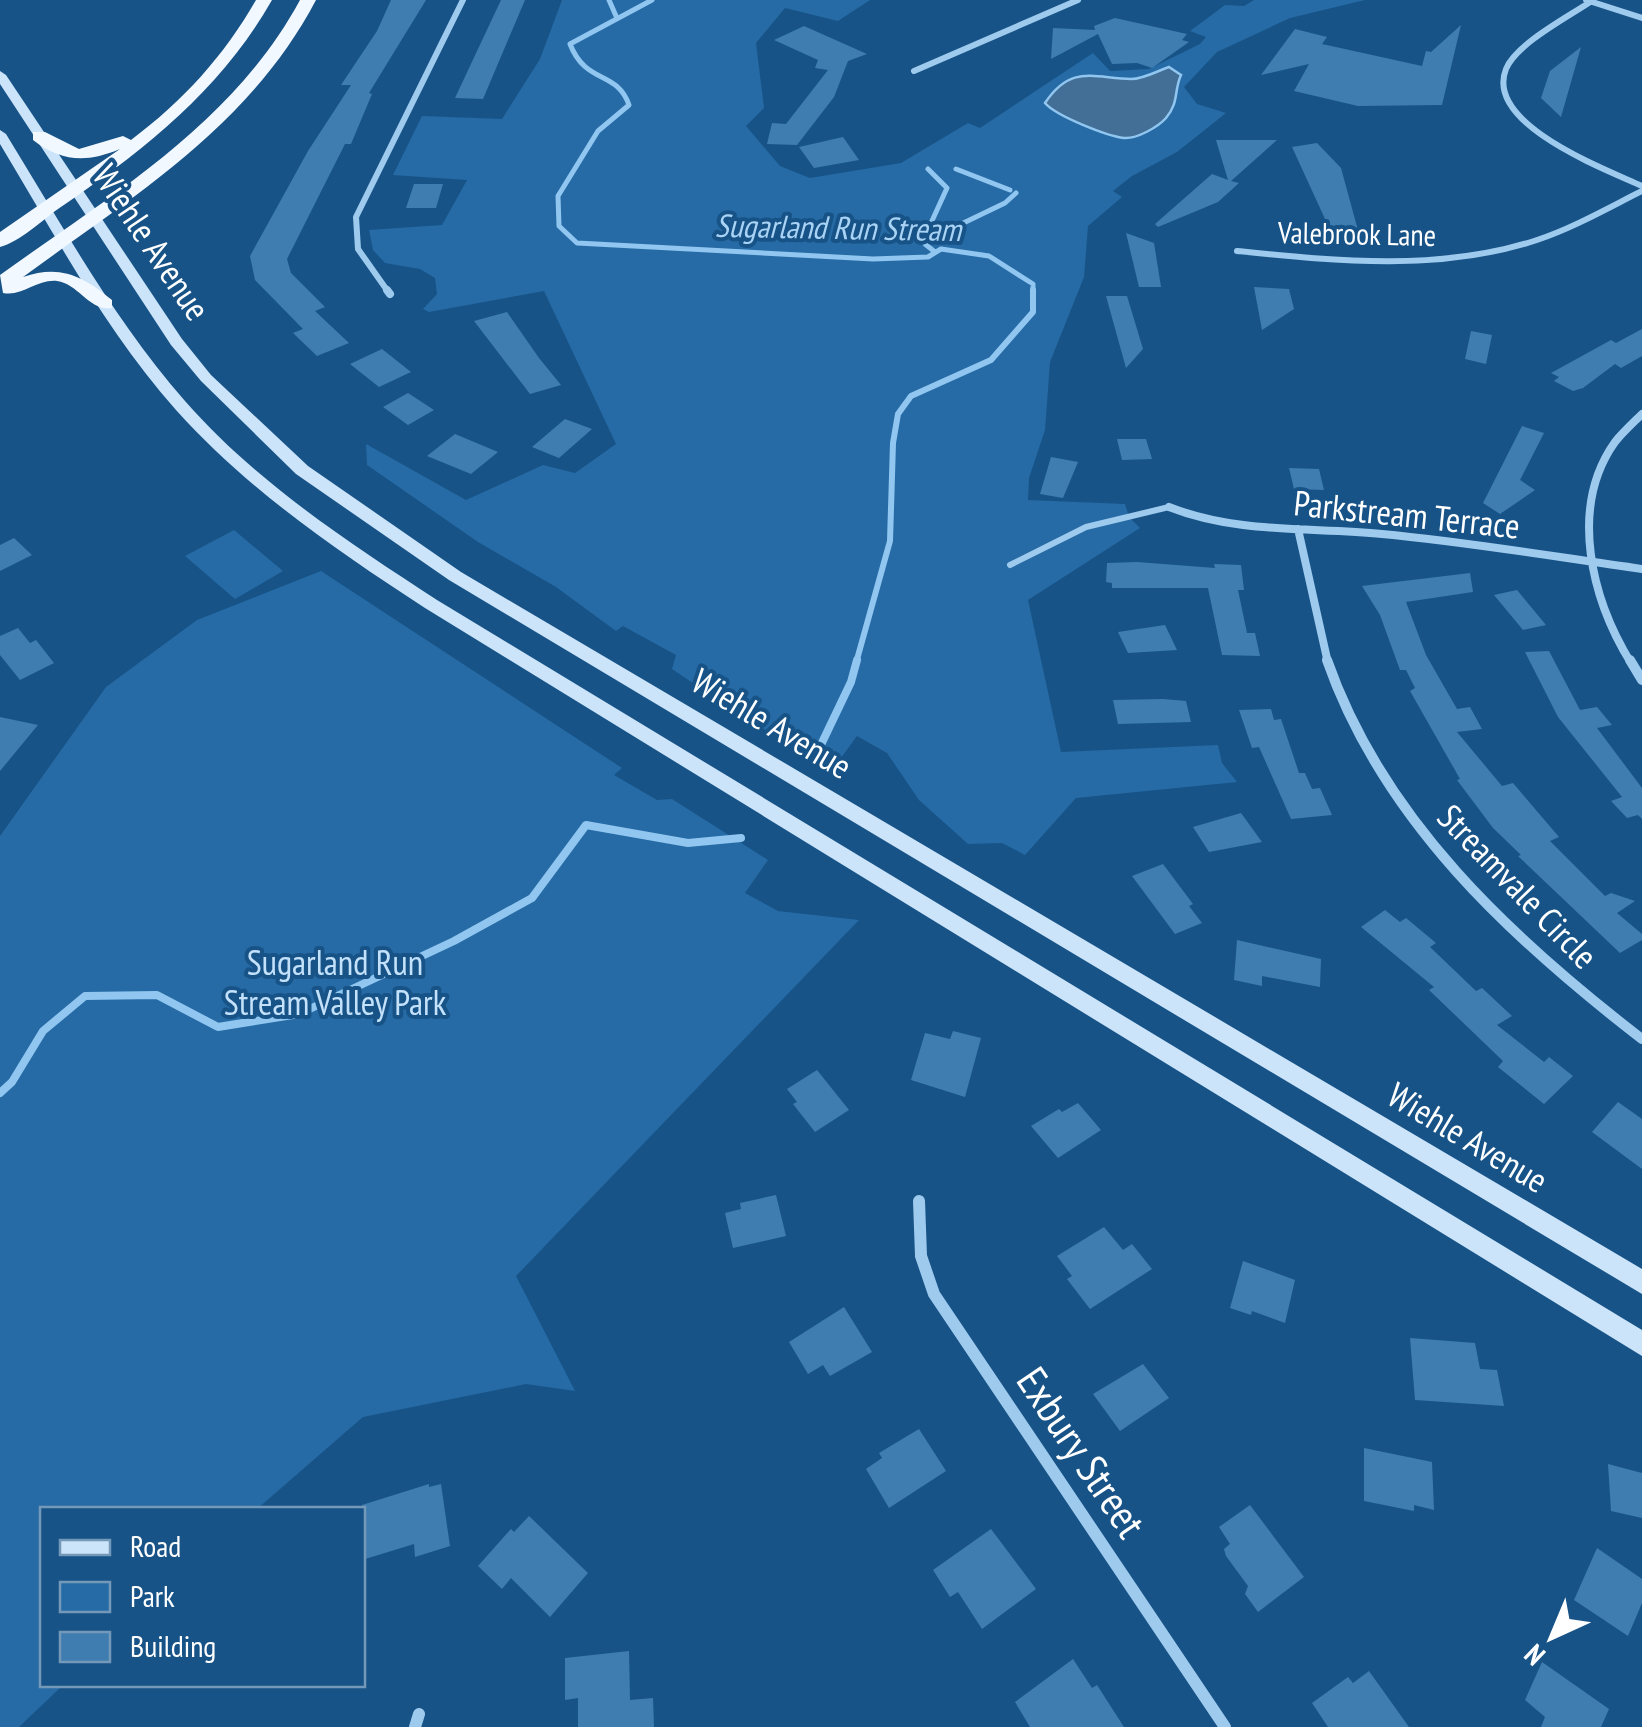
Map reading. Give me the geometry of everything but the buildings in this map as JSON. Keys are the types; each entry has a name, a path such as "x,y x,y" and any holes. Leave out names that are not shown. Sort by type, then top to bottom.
{"highway":[{"path":"0,241 184,104 228,59 264,0"},
{"path":"0,284 196,137 249,89 281,50 308,0"},
{"path":"39,136 64,154 83,156 120,142 184,104"},
{"path":"0,294 58,274 80,282 105,304"}],"main road":[{"name":"Wiehle Avenue","path":"0,74 176,342 238,412 302,470 416,551 1642,1282"},
{"name":"Wiehle Avenue","path":"0,134 105,304 152,372 184,409 300,515 431,604 1642,1344"}],"street":[{"path":"390,294 354,248 356,217 463,0"},
{"path":"914,70 1078,0"},
{"path":"1642,18 1587,1 1514,58 1504,76 1503,88 1516,113 1542,135 1642,188"},
{"name":"Valebrook Lane","path":"1238,251 1351,261 1467,256 1549,235 1642,188"},
{"path":"1642,414 1612,448 1599,472 1590,503 1590,562 1610,627 1642,680"},
{"name":"Parkstream Terrace","path":"1169,508 1212,523 1384,534 1642,569"},
{"name":"Streamvale Circle","path":"1298,529 1322,646 1334,678 1370,754 1402,804 1513,930 1642,1039"},
{"name":"Exbury Street","path":"919,1201 921,1256 934,1294 1225,1727"}],"lane":[{"path":"1010,565 1039,545 1076,530 1122,515 1169,508"}],"green space":[{"path":"562,0 870,0 838,21 785,8 756,43 764,108 746,126 780,166 810,178 901,163 968,123 980,128 1093,53 1110,71 1149,69 1200,44 1206,37 1190,31 1225,5 1244,6 1254,0 1365,0 1290,18 1217,52 1184,87 1197,104 1226,113 1177,152 1113,191 1122,197 1088,226 1084,277 1050,362 1045,430 1029,478 1028,500 1125,504 1129,517 1140,528 1028,600 1061,752 1218,745 1222,763 1237,782 1076,798 1025,855 1002,843 968,844 919,800 887,753 857,736 833,769 743,717 672,669 676,655 623,626 616,631 556,587 478,542 367,465 366,444 466,500 543,465 575,473 616,444 544,291 429,312 423,309 437,294 435,278 420,269 385,263 373,250 369,230 442,225 467,180 393,175 422,116 502,119 540,59"},
{"path":"234,530 283,571 235,599 185,556"},
{"name":"Sugarland Run Stream Valley Park","path":"321,571 622,768 614,775 657,800 672,799 768,860 745,893 778,911 859,920 516,1276 575,1391 526,1384 363,1417 259,1507 40,1507 40,1687 61,1687 19,1727 0,1727 0,836 106,687 197,620"}],"shaded area":[{"path":"1169,67 1181,75 1173,107 1158,125 1135,137 1124,138 1094,129 1045,103 1074,78 1136,79"}],"waterway":[{"path":"609,0 616,16"},
{"name":"Sugarland Run Stream","path":"652,0 570,44 584,66 617,86 629,105 598,131 558,196 559,226 577,243 873,259 928,257 941,249 989,256 1033,284 1033,312 991,360 911,396 898,414 893,443 890,541 856,663"},
{"path":"928,169 947,188 931,223"},
{"path":"956,169 1010,190"},
{"path":"935,252 925,244 928,240 1005,203 1016,193"},
{"name":"Sugarland Run Stream","path":"818,751 851,682 857,660"},
{"name":"Sugarland Run Stream","path":"0,1093 12,1082 43,1031 85,996 157,995 218,1027 299,1014 454,941 532,898 586,825 688,843 741,838"}]}
